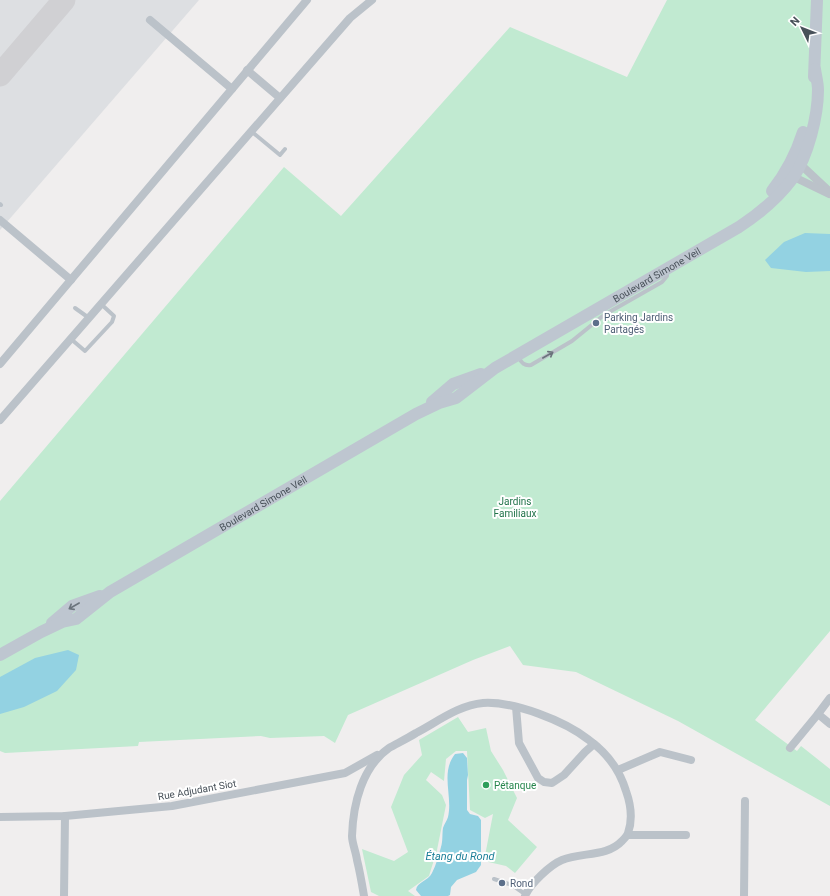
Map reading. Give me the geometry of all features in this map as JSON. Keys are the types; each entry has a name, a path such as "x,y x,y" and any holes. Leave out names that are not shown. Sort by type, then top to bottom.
{"main road":[{"name":"Boulevard Simone Veil","path":"714,241 751,214 760,205 786,172 799,145 813,87 817,0"},
{"name":"Boulevard Simone Veil","path":"0,656 40,632 72,606 110,592 416,414 453,384 495,368 751,219 794,177 806,150 816,113 818,90 815,69"}],"street":[{"path":"0,364 307,0"},
{"path":"0,420 350,18 372,0"},
{"path":"150,20 232,89"},
{"path":"247,70 280,98"},
{"path":"800,164 830,193"},
{"path":"794,177 830,193"},
{"path":"0,220 70,280"},
{"path":"790,748 830,698"},
{"path":"364,896 352,837 355,811 361,785 373,763 389,749 462,708 482,704 502,704 516,707 563,724 590,740 605,754 618,770 630,801 632,813 628,835 618,845 604,852 562,860 548,869 526,894"},
{"path":"516,707 519,743 538,778 544,782 552,783 564,775 594,744"},
{"path":"818,714 830,724"},
{"name":"Rue Adjudant Siot","path":"0,817 65,816 172,806 346,773 389,749"},
{"path":"618,770 660,752 691,760"},
{"path":"744,896 745,801"},
{"path":"64,896 65,816"},
{"path":"628,835 686,835"}],"lane":[{"path":"251,131 280,155 285,149"},
{"path":"71,339 85,351 112,322 114,316 101,304"},
{"path":"75,308 89,318"},
{"path":"494,879 512,885 526,894"}],"shaded area":[{"path":"0,0 199,0 0,230"}],"green space":[{"name":"Jardins Familiaux","path":"667,0 830,0 830,631 755,720 797,751 801,746 830,769 830,806 678,721 576,672 523,665 510,646 473,660 348,715 335,743 324,736 270,738 261,736 139,742 138,746 5,753 0,751 0,501 284,167 341,216 510,27 627,77"},
{"path":"458,717 468,732 486,728 491,751 503,770 517,798 508,820 537,847 515,873 506,866 484,861 493,814 485,818 470,810 467,751 456,751 446,759 444,781 431,772 426,780 442,795 446,805 437,850 429,876 408,891 415,896 379,896 371,892 362,849 394,861 408,852 391,807 404,775 422,755 419,740"}],"water":[{"path":"805,233 830,234 830,271 806,272 771,268 765,260 784,242"},
{"path":"68,650 79,655 76,670 57,691 24,707 0,714 0,677 35,658"},
{"name":"Étang du Rond","path":"463,753 467,758 467,810 470,814 478,816 481,820 481,865 476,872 457,880 451,887 450,895 421,896 416,890 417,887 430,876 433,870 442,845 443,828 448,817 448,769 455,754"}],"taxiway":[{"path":"0,75 64,0"}],"place":[{"name":"Parking Jardins Partagés","path":"596,323"},
{"name":"Pétanque","path":"486,785"},
{"name":"Rond","path":"502,883"}]}
